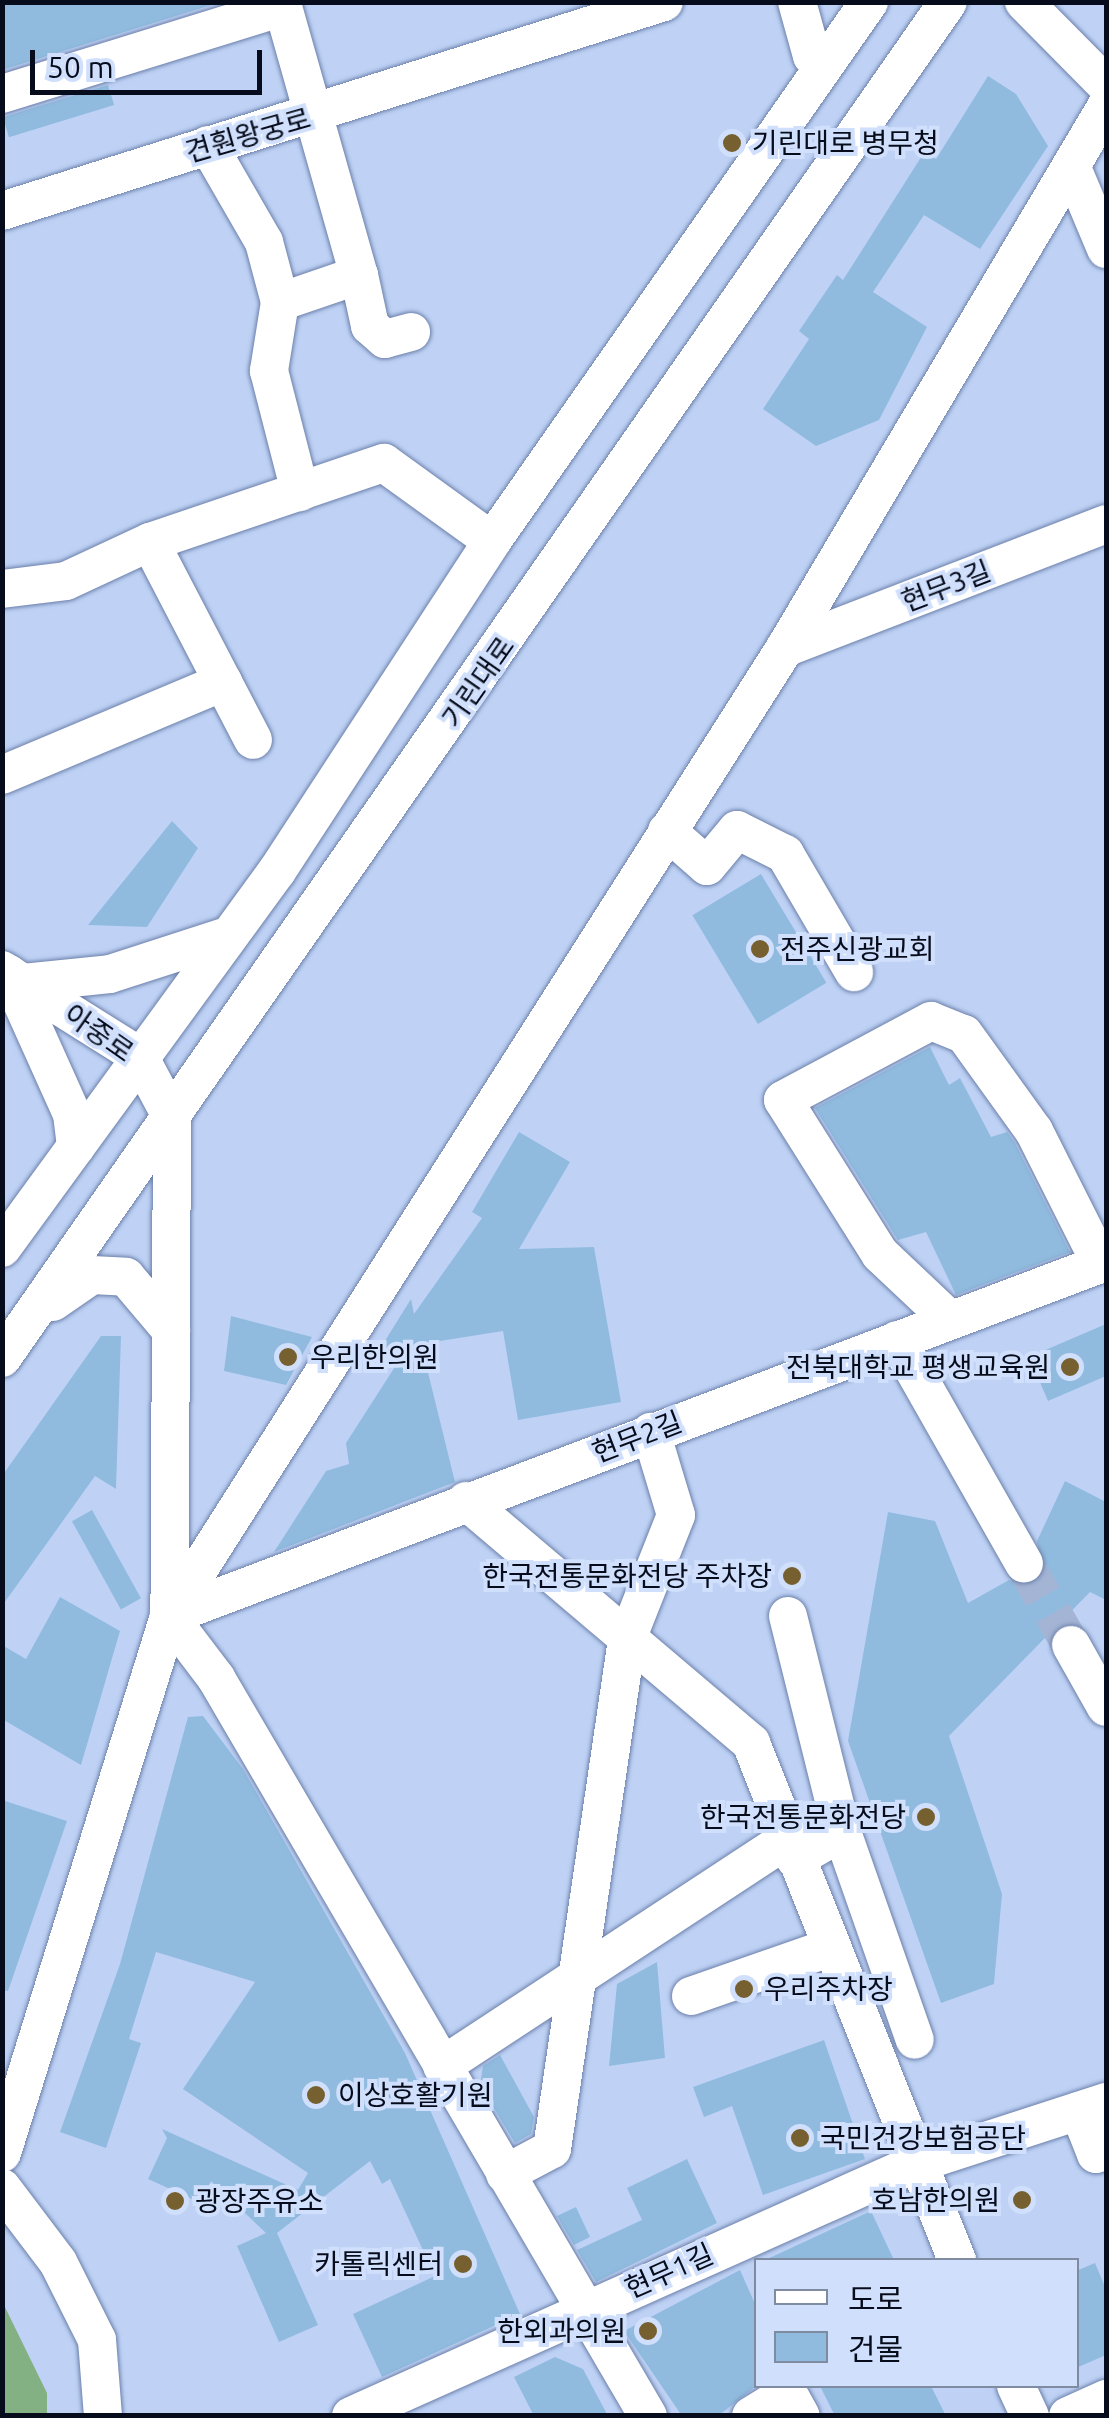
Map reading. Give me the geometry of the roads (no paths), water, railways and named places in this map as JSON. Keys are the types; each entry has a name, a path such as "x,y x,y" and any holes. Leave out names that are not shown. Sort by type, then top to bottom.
{"street":[{"name":"견훤왕궁로","path":"2,211 208,144 320,115 664,2"},
{"path":"797,2 812,56 826,62"},
{"path":"2,1248 228,936 492,541 869,2"},
{"name":"기린대로","path":"2,1358 948,2"},
{"path":"1024,2 1106,85"},
{"path":"2,94 283,7 320,115 370,326 385,339 412,332"},
{"path":"2,2153 169,1616 785,648 1106,107"},
{"path":"208,144 264,242 280,302 269,371 300,492"},
{"path":"1072,168 1106,249"},
{"path":"280,302 360,275"},
{"path":"2,589 66,581 150,542 384,463 492,541"},
{"name":"현무3길","path":"785,648 1106,524"},
{"path":"150,542 254,740"},
{"path":"2,776 223,682"},
{"path":"667,830 707,866 737,830 785,854 854,972"},
{"path":"76,1147 72,1114 11,976 110,974 228,936"},
{"name":"아중로","path":"11,976 139,1056 172,1118"},
{"path":"950,1320 880,1254 783,1100 932,1021 964,1034 1034,1131 1104,1263"},
{"path":"172,1118 169,1616 216,1678 648,2416"},
{"name":"현무2길","path":"169,1616 1104,1263"},
{"path":"34,1314 103,1272 140,1285 171,1330"},
{"path":"896,1340 1024,1564"},
{"path":"505,2174 552,2149 627,1639 676,1516 651,1432"},
{"path":"466,1502 751,1743 912,2165 956,2258"},
{"path":"788,1616 842,1832 915,2040"},
{"path":"1071,1646 1106,1707"},
{"path":"442,2066 578,1976 791,1849 842,1832"},
{"path":"691,1996 829,1948"},
{"path":"1093,2107 1096,2154 1106,2149"},
{"name":"현무1길","path":"350,2416 582,2309 912,2165 1093,2107"},
{"path":"2,2188 58,2262 96,2340 103,2416"},
{"path":"1017,2388 1030,2416"},
{"path":"751,2416 788,2393 802,2416"},
{"path":"1068,2416 1106,2399"}],"tunnel":[{"path":"1024,1564 1071,1645"}],"place":[{"name":"기린대로 병무청","path":"732,143"},
{"name":"전주신광교회","path":"760,949"},
{"name":"우리한의원","path":"288,1357"},
{"name":"전북대학교 평생교육원","path":"1070,1367"},
{"name":"한국전통문화전당 주차장","path":"792,1576"},
{"name":"한국전통문화전당","path":"926,1817"},
{"name":"우리주차장","path":"744,1989"},
{"name":"이상호활기원","path":"316,2095"},
{"name":"국민건강보험공단","path":"800,2138"},
{"name":"호남한의원","path":"1022,2200"},
{"name":"광장주유소","path":"175,2201"},
{"name":"카톨릭센터","path":"463,2264"},
{"name":"한외과의원","path":"648,2331"}]}
